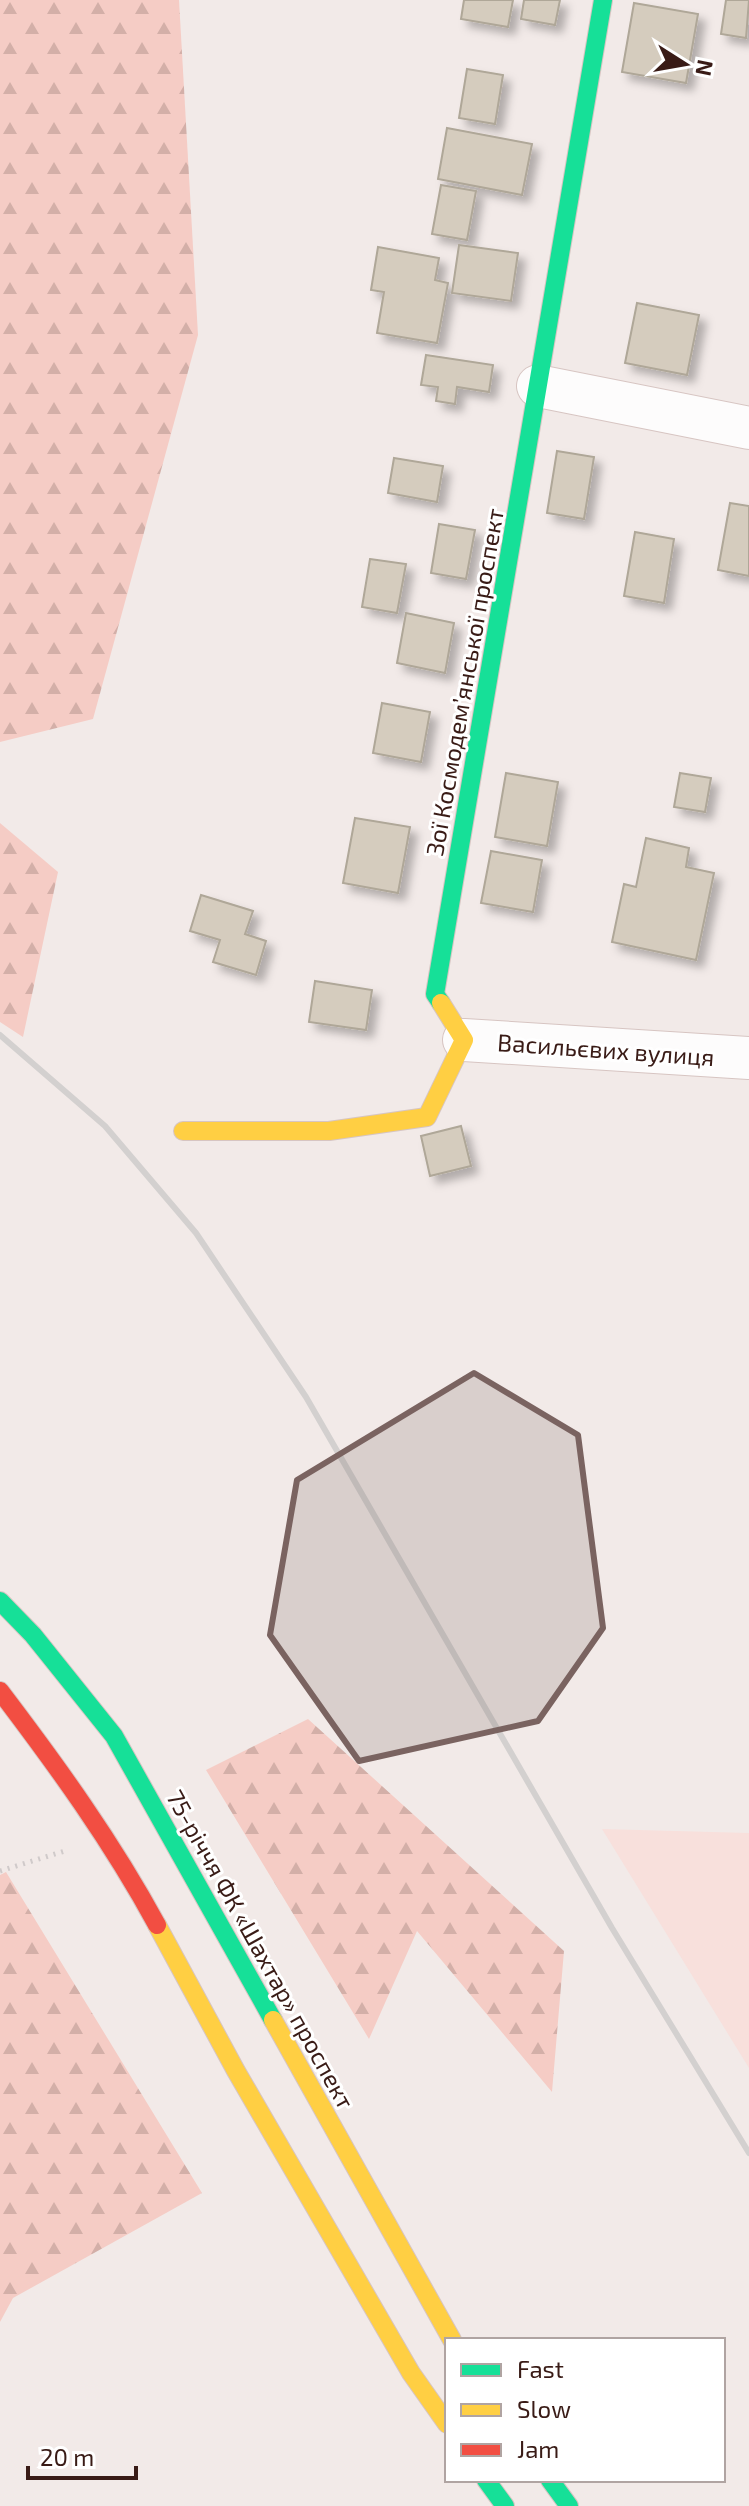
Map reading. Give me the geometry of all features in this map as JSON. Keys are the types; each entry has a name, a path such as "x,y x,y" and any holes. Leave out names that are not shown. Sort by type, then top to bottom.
{"main road":[{"name":"Зої Космодем’янської проспект","path":"464,1040 435,994 603,0"},
{"path":"183,1131 329,1131 427,1117 464,1040"},
{"name":"75-річчя ФК «Шахтар» проспект","path":"0,1601 33,1635 114,1736 451,2338"},
{"path":"0,1691 65,1777 139,1892 236,2071 403,2360 445,2421"},
{"path":"487,2482 505,2506"},
{"path":"551,2482 569,2506"}],"street":[{"path":"538,386 749,428"},
{"name":"Васильєвих вулиця","path":"464,1040 749,1058"}],"path":[{"path":"0,1871 78,1847"}],"highlighted area":[{"path":"474,1373 578,1435 603,1628 538,1721 359,1761 270,1635 297,1480"}],"shaded area":[{"path":"602,1829 749,1833 749,2068"}],"green space":[{"path":"0,0 179,0 198,335 93,719 0,742"},
{"path":"0,823 58,872 23,1037 0,1022"},
{"path":"308,1719 564,1951 552,2092 417,1931 369,2039 206,1770"},
{"path":"6,1872 202,2193 13,2298 0,2322 0,1875"}],"building":[{"path":"464,0 513,0 508,27 461,19"},
{"path":"524,0 560,0 555,25 521,19"},
{"path":"726,0 749,0 746,38 721,34"},
{"path":"634,3 698,14 686,83 622,72"},
{"path":"467,69 503,75 495,124 459,118"},
{"path":"447,128 532,144 522,195 438,179"},
{"path":"441,185 476,191 467,240 432,234"},
{"path":"459,245 518,253 511,301 452,293"},
{"path":"378,247 439,258 435,280 448,283 437,343 377,333 384,292 371,290"},
{"path":"637,303 699,315 687,375 625,363"},
{"path":"426,355 493,365 489,392 457,387 455,404 436,401 438,387 421,385"},
{"path":"557,451 594,457 584,519 547,513"},
{"path":"394,458 443,466 437,502 388,493"},
{"path":"730,503 749,506 749,576 718,570"},
{"path":"439,524 475,530 466,579 431,573"},
{"path":"635,532 674,539 664,603 624,596"},
{"path":"370,559 406,564 397,613 362,607"},
{"path":"406,613 454,623 445,673 397,663"},
{"path":"382,703 430,712 421,762 373,753"},
{"path":"506,773 558,782 547,846 495,837"},
{"path":"680,773 711,778 705,812 674,807"},
{"path":"355,818 410,827 398,893 343,883"},
{"path":"646,838 689,848 686,867 714,873 696,960 612,942 624,884 636,887"},
{"path":"491,851 542,860 533,912 481,903"},
{"path":"201,895 253,911 245,934 266,941 256,975 213,962 220,940 190,931"},
{"path":"315,981 372,990 366,1030 309,1022"},
{"path":"461,1126 471,1166 430,1176 421,1136"}],"railway":[{"path":"0,1035 105,1126 196,1233 306,1397 612,1928 749,2153"}],"traffic: fast":[{"path":"441,1003 435,994 603,0"},
{"path":"0,1601 33,1635 114,1736 273,2020"},
{"path":"487,2482 505,2506"},
{"path":"551,2482 569,2506"}],"traffic: slow":[{"path":"183,1131 329,1131 427,1117 464,1040 441,1003"},
{"path":"157,1925 236,2071 411,2373 445,2421"},
{"path":"273,2020 451,2338"}],"traffic: jam":[{"path":"0,1691 83,1805 157,1925"}]}
